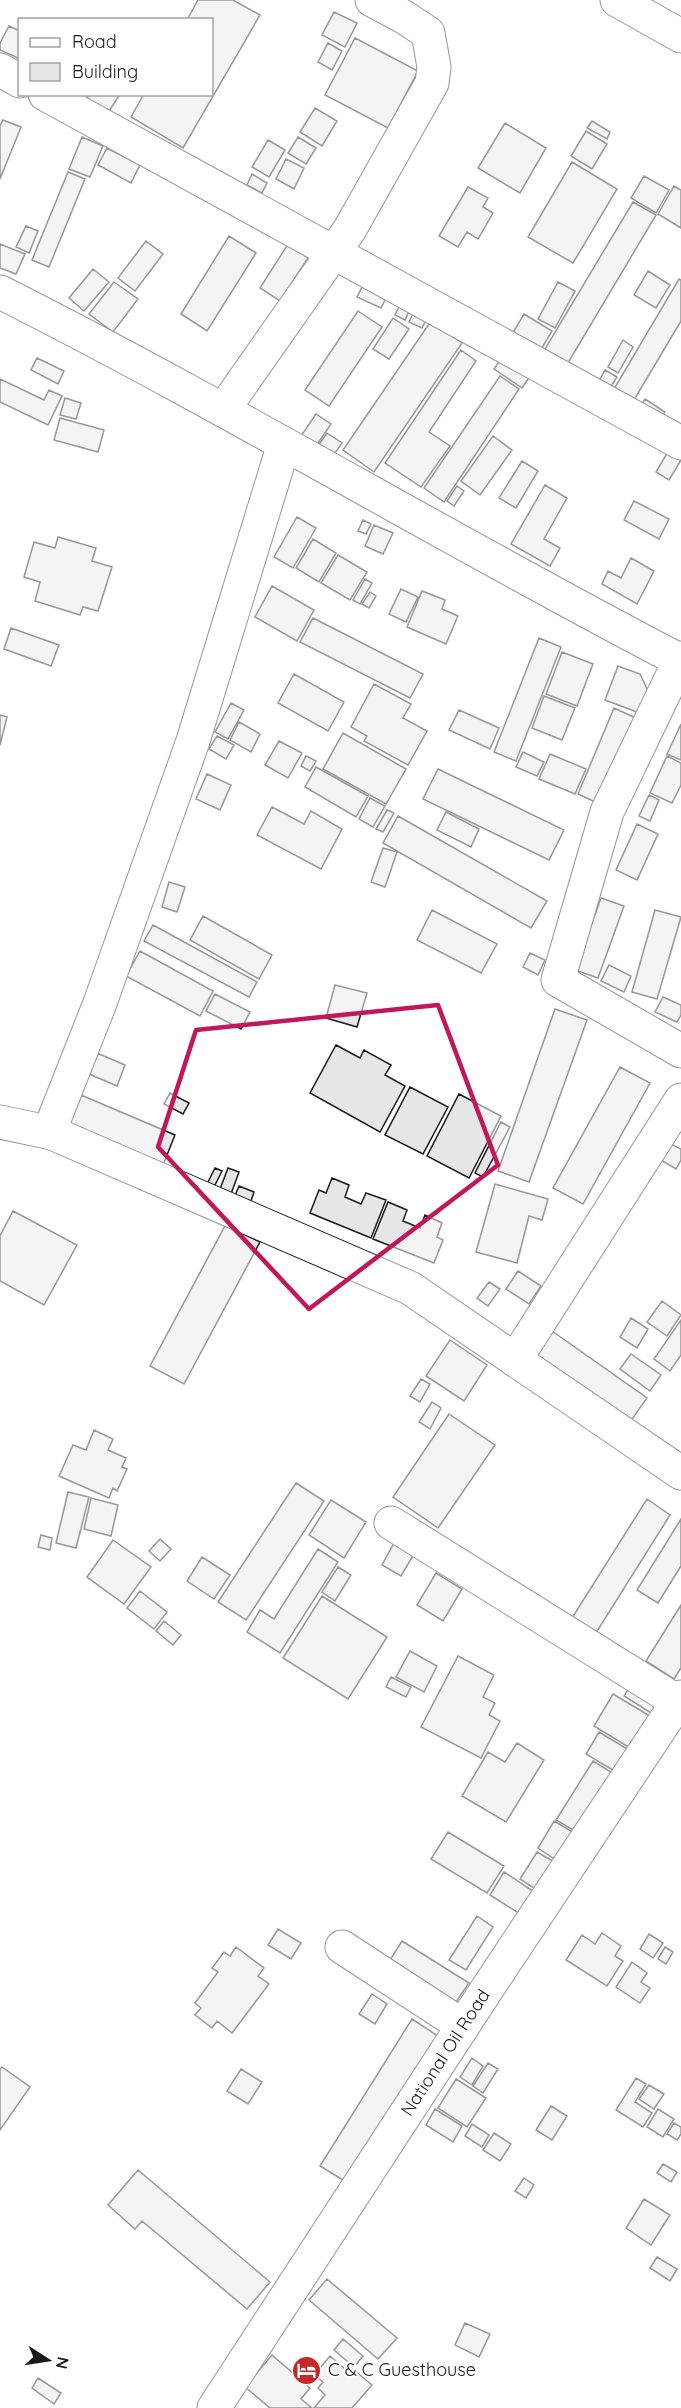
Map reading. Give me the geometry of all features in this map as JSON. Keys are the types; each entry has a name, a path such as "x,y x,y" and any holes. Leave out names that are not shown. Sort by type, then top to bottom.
{"street":[{"path":"223,410 350,229 432,83 434,67 428,33 372,0"},
{"path":"617,0 681,36"},
{"path":"0,70 18,80"},
{"path":"49,96 335,251 681,443"},
{"path":"0,292 223,410 470,547 681,660 607,812 558,980 681,1051"},
{"path":"52,1133 55,1117 100,1003 193,741 285,444"},
{"path":"515,1359 681,1100"},
{"path":"0,1122 52,1133 410,1288 681,1473"},
{"path":"391,1523 679,1700"},
{"name":"National Oil Road","path":"223,2405 463,2026 679,1700"},
{"path":"342,1947 463,2026"}],"highlighted area":[{"path":"438,1005 498,1165 309,1309 158,1147 196,1030"}],"building":[{"path":"198,0 233,0 260,15 183,148 131,117 143,96 213,96 213,18 188,18"},
{"path":"334,12 357,23 345,47 322,35"},
{"path":"9,26 18,30 18,58 0,50 0,43"},
{"path":"355,38 418,71 388,128 325,95"},
{"path":"328,43 342,51 332,70 318,62"},
{"path":"88,96 119,96 108,113 86,100"},
{"path":"315,108 337,121 322,146 300,132"},
{"path":"3,120 21,127 0,179 0,126"},
{"path":"592,121 610,132 607,139 587,128"},
{"path":"505,123 546,148 520,193 478,168"},
{"path":"586,131 607,144 592,169 571,156"},
{"path":"82,137 103,146 90,177 69,169"},
{"path":"298,137 316,148 306,164 288,153"},
{"path":"268,140 285,150 269,177 252,167"},
{"path":"107,148 140,165 131,183 98,165"},
{"path":"286,159 304,168 294,189 276,179"},
{"path":"572,162 617,189 573,263 528,237"},
{"path":"68,172 85,179 49,267 32,260"},
{"path":"252,174 267,183 262,193 247,185"},
{"path":"644,176 669,190 656,213 631,198"},
{"path":"674,186 681,190 681,228 658,214"},
{"path":"468,187 488,198 483,207 493,213 478,239 467,232 458,247 439,236"},
{"path":"633,202 656,215 565,368 542,354"},
{"path":"26,226 38,231 29,253 16,247"},
{"path":"229,236 256,253 207,331 181,314"},
{"path":"146,241 163,254 135,291 118,278"},
{"path":"0,244 25,254 16,274 0,268"},
{"path":"288,244 308,258 280,301 260,288"},
{"path":"93,269 109,282 84,311 69,298"},
{"path":"648,271 670,285 656,308 634,295"},
{"path":"679,279 681,280 681,321 634,400 614,389"},
{"path":"114,282 138,299 113,332 89,314"},
{"path":"558,282 575,291 555,328 538,319"},
{"path":"364,283 388,294 381,308 357,297"},
{"path":"401,302 411,307 405,320 395,315"},
{"path":"415,310 428,316 422,328 409,322"},
{"path":"358,311 382,327 329,406 305,390"},
{"path":"524,314 552,331 539,353 511,336"},
{"path":"393,318 409,329 389,359 373,349"},
{"path":"431,321 462,343 374,472 343,450"},
{"path":"623,340 633,347 618,373 608,367"},
{"path":"461,350 476,361 429,432 450,446 421,487 385,463"},
{"path":"503,356 531,375 522,388 494,369"},
{"path":"37,358 64,371 58,384 31,370"},
{"path":"605,370 617,377 610,388 599,381"},
{"path":"500,376 519,389 444,502 424,488"},
{"path":"0,379 44,400 49,390 62,396 48,425 0,402"},
{"path":"65,398 81,403 76,419 60,415"},
{"path":"645,399 665,412 661,419 640,407"},
{"path":"316,414 331,424 316,446 301,436"},
{"path":"60,418 104,430 98,452 54,440"},
{"path":"327,433 342,443 333,456 318,446"},
{"path":"493,436 512,450 480,495 461,481"},
{"path":"669,450 681,460 669,480 656,472"},
{"path":"522,461 538,471 516,508 499,498"},
{"path":"545,485 567,498 544,539 560,548 550,566 511,544"},
{"path":"457,486 464,491 454,506 447,501"},
{"path":"634,501 669,519 659,539 624,520"},
{"path":"297,517 316,528 293,568 274,557"},
{"path":"363,520 371,524 366,534 358,531"},
{"path":"374,525 393,533 383,554 365,546"},
{"path":"58,537 96,548 92,561 112,567 98,611 83,607 80,615 35,601 40,582 24,577 34,542 55,548"},
{"path":"313,539 336,553 319,582 296,568"},
{"path":"338,555 367,572 350,600 321,583"},
{"path":"631,558 654,571 637,604 602,584 608,571 621,578"},
{"path":"365,579 372,583 360,604 353,600"},
{"path":"272,586 314,610 297,641 255,617"},
{"path":"401,589 418,597 406,622 389,614"},
{"path":"422,591 445,600 442,609 458,616 446,644 407,627"},
{"path":"370,592 376,596 369,608 362,604"},
{"path":"313,618 423,674 410,698 300,642"},
{"path":"11,628 59,645 51,666 4,649"},
{"path":"539,638 561,647 516,761 494,752"},
{"path":"562,652 593,664 577,706 546,694"},
{"path":"618,666 640,674 651,697 645,715 605,700"},
{"path":"294,674 344,702 328,731 278,703"},
{"path":"374,684 411,704 403,718 427,731 408,765 364,741 367,736 351,727"},
{"path":"544,696 575,708 562,740 532,728"},
{"path":"231,703 244,710 228,739 215,732"},
{"path":"614,708 640,720 604,806 578,794"},
{"path":"459,710 499,728 490,749 449,730"},
{"path":"0,715 7,717 0,745"},
{"path":"239,722 260,734 251,752 230,740"},
{"path":"681,724 681,760 667,754"},
{"path":"343,733 406,769 386,804 323,769"},
{"path":"217,736 234,745 226,759 209,749"},
{"path":"279,741 302,753 288,778 265,765"},
{"path":"523,752 544,762 537,776 516,767"},
{"path":"550,754 586,769 575,794 539,779"},
{"path":"306,756 316,761 310,771 301,766"},
{"path":"667,756 681,763 681,785 672,803 650,793"},
{"path":"316,767 368,796 356,817 305,787"},
{"path":"438,769 564,830 549,860 423,799"},
{"path":"207,774 231,785 220,810 196,799"},
{"path":"649,795 659,800 650,821 639,816"},
{"path":"370,798 385,806 373,827 359,819"},
{"path":"272,807 304,824 311,811 342,829 321,869 257,835"},
{"path":"387,810 394,813 383,832 376,829"},
{"path":"446,812 479,829 471,847 437,830"},
{"path":"398,816 547,901 531,928 383,843"},
{"path":"637,824 658,834 637,880 616,870"},
{"path":"383,848 397,852 385,887 371,882"},
{"path":"169,882 185,887 177,912 162,907"},
{"path":"601,898 624,906 598,978 575,970"},
{"path":"432,910 497,944 481,973 417,940"},
{"path":"655,910 681,917 657,999 632,992"},
{"path":"203,916 272,955 259,979 190,940"},
{"path":"153,925 257,982 249,997 144,941"},
{"path":"140,951 213,991 200,1016 126,976"},
{"path":"530,953 545,960 538,975 523,967"},
{"path":"609,965 631,976 624,992 601,981"},
{"path":"335,985 367,993 357,1027 326,1018"},
{"path":"215,994 250,1012 241,1029 206,1011"},
{"path":"663,997 681,1005 681,1015 677,1022 655,1012"},
{"path":"555,1009 587,1020 529,1182 498,1171"},
{"path":"336,1045 360,1058 364,1050 391,1065 385,1075 405,1086 380,1132 310,1093"},
{"path":"97,1053 125,1065 117,1086 89,1074"},
{"path":"620,1067 650,1083 583,1204 553,1188"},
{"path":"410,1087 448,1107 423,1154 385,1135"},
{"path":"170,1093 189,1103 183,1114 164,1104"},
{"path":"459,1094 501,1116 469,1178 427,1156"},
{"path":"81,1095 175,1135 163,1165 69,1125"},
{"path":"501,1122 510,1127 483,1177 475,1173"},
{"path":"671,1144 681,1149 681,1160 676,1169 661,1160"},
{"path":"215,1168 222,1171 214,1187 207,1184"},
{"path":"228,1168 239,1172 231,1194 220,1189"},
{"path":"332,1178 349,1185 345,1197 361,1204 366,1193 386,1200 371,1238 310,1213 319,1190 326,1193"},
{"path":"495,1184 548,1199 542,1220 529,1216 517,1263 476,1252"},
{"path":"239,1186 254,1192 250,1204 234,1198"},
{"path":"388,1202 407,1210 403,1221 420,1228 425,1215 442,1223 437,1237 443,1240 434,1263 373,1239"},
{"path":"13,1211 77,1245 44,1305 0,1281 0,1236"},
{"path":"226,1224 260,1242 184,1384 150,1366"},
{"path":"518,1271 541,1286 529,1304 506,1289"},
{"path":"489,1282 500,1289 488,1306 477,1298"},
{"path":"662,1301 681,1315 667,1336 647,1322"},
{"path":"631,1318 648,1329 637,1348 620,1337"},
{"path":"681,1320 681,1355 670,1371 654,1359"},
{"path":"552,1331 647,1398 623,1432 528,1366"},
{"path":"450,1340 487,1365 464,1401 426,1376"},
{"path":"631,1354 661,1375 650,1391 620,1369"},
{"path":"421,1379 430,1384 420,1402 410,1396"},
{"path":"432,1402 441,1408 430,1429 419,1422"},
{"path":"449,1414 495,1445 438,1528 393,1497"},
{"path":"94,1430 113,1439 108,1450 126,1458 122,1467 127,1469 117,1491 113,1488 109,1498 59,1476 73,1445 86,1450"},
{"path":"296,1483 324,1501 246,1620 218,1602"},
{"path":"68,1492 89,1497 76,1548 56,1543"},
{"path":"91,1498 118,1505 111,1536 84,1529"},
{"path":"647,1499 670,1515 596,1633 572,1618"},
{"path":"331,1500 366,1522 344,1558 309,1535"},
{"path":"681,1519 681,1566 658,1603 637,1590"},
{"path":"41,1535 52,1538 50,1550 38,1547"},
{"path":"160,1539 171,1549 160,1561 149,1551"},
{"path":"113,1540 151,1567 124,1604 87,1577"},
{"path":"394,1543 414,1554 401,1576 382,1565"},
{"path":"318,1549 338,1562 280,1653 247,1632 260,1610 274,1619"},
{"path":"202,1557 230,1575 214,1599 187,1581"},
{"path":"338,1567 351,1575 335,1601 322,1592"},
{"path":"436,1573 462,1589 443,1621 417,1605"},
{"path":"140,1591 167,1612 154,1629 127,1608"},
{"path":"322,1596 387,1637 348,1699 283,1658"},
{"path":"681,1605 681,1668 674,1679 646,1661"},
{"path":"164,1621 181,1635 173,1645 156,1631"},
{"path":"410,1651 437,1666 424,1692 396,1677"},
{"path":"458,1656 494,1675 483,1697 495,1703 489,1715 500,1721 481,1758 421,1727"},
{"path":"391,1677 411,1687 406,1697 386,1687"},
{"path":"630,1686 657,1703 651,1713 624,1696"},
{"path":"613,1694 650,1716 630,1748 594,1726"},
{"path":"599,1732 629,1750 616,1772 586,1754"},
{"path":"517,1743 544,1760 506,1822 462,1796 488,1752 505,1762"},
{"path":"593,1761 614,1774 578,1833 556,1820"},
{"path":"554,1821 576,1834 559,1862 538,1848"},
{"path":"448,1832 504,1866 487,1893 431,1859"},
{"path":"537,1852 558,1864 540,1892 520,1879"},
{"path":"504,1872 539,1895 525,1917 490,1895"},
{"path":"477,1916 493,1927 466,1970 449,1960"},
{"path":"278,1929 301,1943 291,1959 268,1945"},
{"path":"602,1933 621,1946 615,1956 623,1961 607,1986 566,1960 582,1935 595,1944"},
{"path":"649,1934 663,1943 653,1958 640,1949"},
{"path":"402,1941 469,1983 456,2002 390,1960"},
{"path":"236,1947 264,1968 258,1976 269,1984 232,2033 217,2021 212,2028 195,2015 201,2008 195,2003 218,1972 212,1968 224,1952 230,1956"},
{"path":"665,1947 673,1952 666,1964 658,1959"},
{"path":"632,1962 647,1973 641,1982 650,1988 640,2003 616,1987"},
{"path":"372,1994 387,2004 375,2024 359,2014"},
{"path":"412,2019 438,2036 346,2182 320,2166"},
{"path":"472,2058 483,2066 472,2085 460,2077"},
{"path":"488,2063 498,2069 483,2093 473,2086"},
{"path":"2,2067 30,2087 0,2130 0,2069"},
{"path":"241,2069 262,2082 248,2104 227,2091"},
{"path":"636,2078 646,2084 635,2102 652,2113 643,2127 616,2110"},
{"path":"456,2079 486,2098 467,2127 438,2108"},
{"path":"649,2085 664,2094 654,2109 639,2099"},
{"path":"551,2106 567,2116 552,2140 536,2130"},
{"path":"435,2109 462,2126 453,2142 426,2125"},
{"path":"658,2109 674,2119 663,2137 647,2127"},
{"path":"674,2123 681,2127 681,2134 677,2140 667,2134"},
{"path":"472,2124 489,2135 482,2147 465,2136"},
{"path":"494,2133 511,2144 500,2161 483,2150"},
{"path":"663,2164 677,2172 671,2182 657,2173"},
{"path":"138,2170 270,2282 247,2309 142,2221 135,2229 108,2205"},
{"path":"524,2178 534,2185 526,2198 515,2191"},
{"path":"644,2199 670,2215 651,2245 626,2228"},
{"path":"657,2257 677,2269 670,2281 650,2268"},
{"path":"327,2279 397,2338 378,2359 309,2300"},
{"path":"465,2323 490,2334 479,2357 455,2345"},
{"path":"343,2339 363,2356 354,2367 334,2350"},
{"path":"272,2355 310,2388 301,2399 312,2408 270,2408 245,2387"},
{"path":"330,2356 345,2369 348,2365 372,2385 352,2408 314,2408 325,2395 318,2388 323,2382 314,2375"},
{"path":"38,2378 61,2393 54,2404 32,2388"}],"place":[{"name":"C & C Guesthouse","path":"307,2370"}]}
